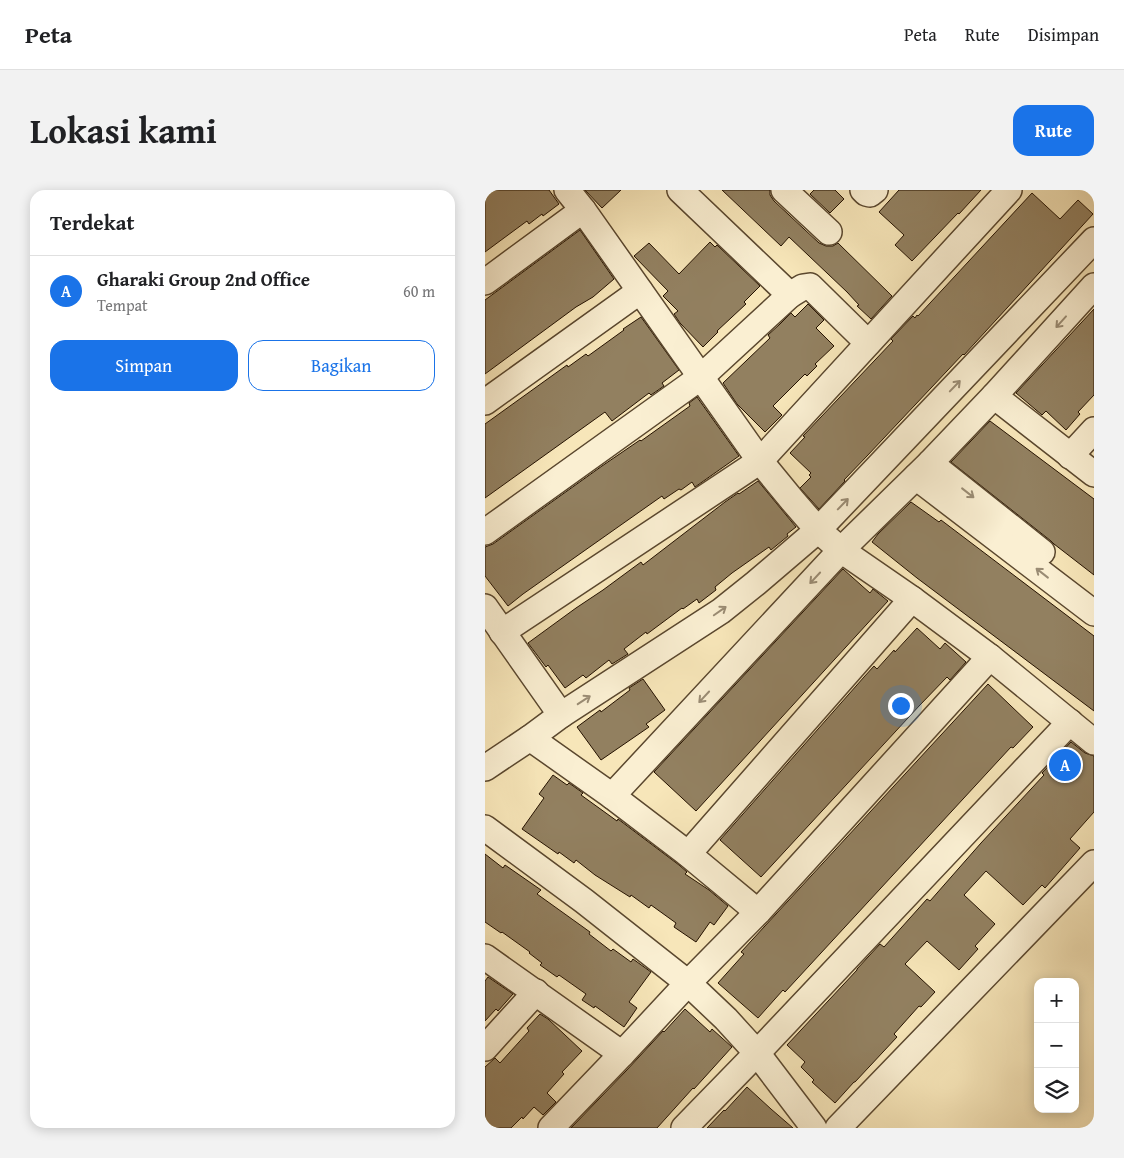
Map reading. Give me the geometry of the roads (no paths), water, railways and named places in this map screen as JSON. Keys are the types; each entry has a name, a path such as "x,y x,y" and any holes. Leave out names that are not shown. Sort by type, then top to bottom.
{"street":[{"path":"567,190 760,461 818,530 841,550 990,657 1094,742"},
{"path":"680,190 790,295"},
{"path":"784,190 829,232"},
{"path":"863,190 870,194 875,190"},
{"path":"503,632 760,461 1009,190"},
{"path":"485,282 583,210"},
{"path":"485,768 561,715 721,611 757,583 818,530 1094,240"},
{"path":"485,532 701,377 790,295 803,287 811,286 868,343"},
{"path":"612,796 841,550 995,396 1094,286"},
{"path":"485,402 640,291"},
{"path":"995,396 1094,474"},
{"path":"1070,456 1094,430"},
{"path":"923,470 1082,591 1094,613"},
{"path":"688,854 912,600"},
{"path":"485,607 561,715"},
{"path":"551,1128 758,912 990,657"},
{"path":"684,1128 1070,722"},
{"path":"530,738 612,796 688,854 758,912"},
{"path":"485,828 584,901 688,983 757,1053 814,1128"},
{"path":"838,1128 1094,863"},
{"path":"485,957 622,1054"},
{"path":"485,1048 536,992"}],"place":[{"name":"Gharaki Group 2nd Office","path":"1065,765"}]}
